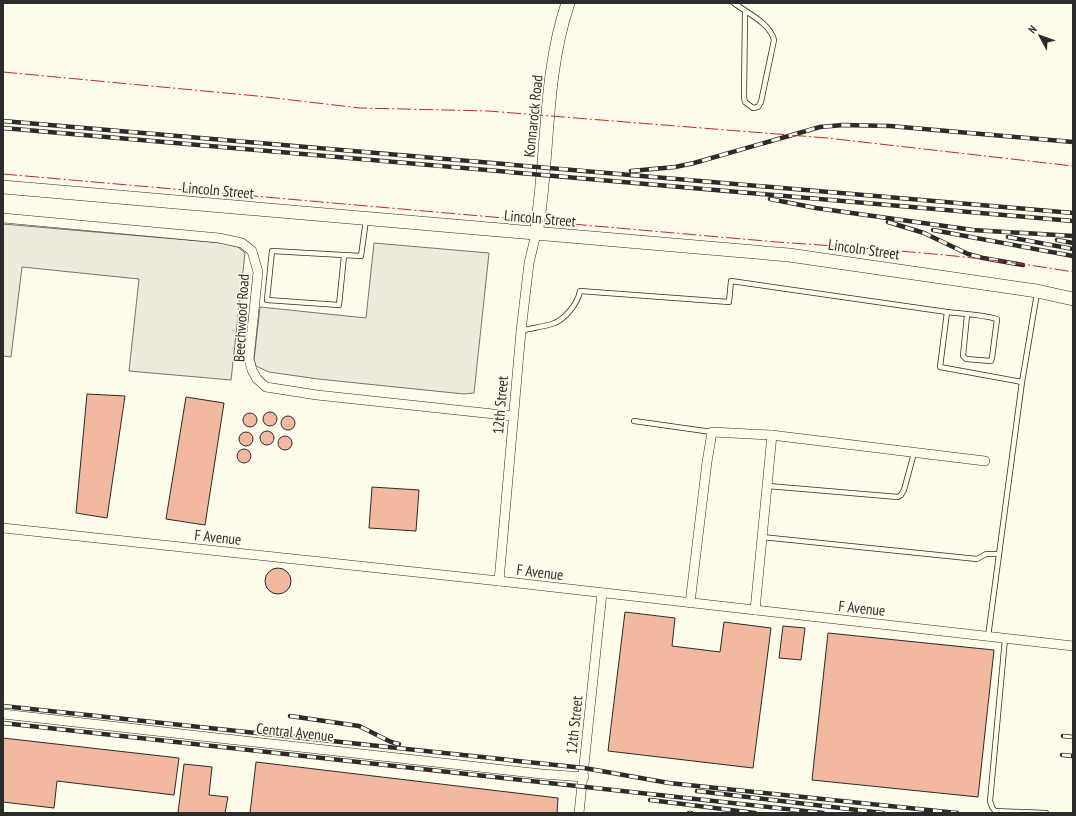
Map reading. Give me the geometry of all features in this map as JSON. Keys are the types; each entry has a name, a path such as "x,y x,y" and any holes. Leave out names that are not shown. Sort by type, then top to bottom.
{"main road":[{"name":"Konnarock Road","path":"536,234 553,72 558,39 568,3"},
{"name":"Lincoln Street","path":"3,187 789,256 1037,291 1073,299"}],"street":[{"name":"Beechwood Road","path":"3,218 219,238 242,243 252,251 258,272 249,359 255,375 266,387 311,394 513,416"},
{"name":"12th Street","path":"499,581 521,331 529,263 536,234"},
{"path":"690,603 712,432 772,436 985,461"},
{"path":"755,610 772,436"},
{"name":"F Avenue","path":"3,528 499,581 1073,646"},
{"name":"12th Street","path":"582,813 584,777 602,593"},
{"name":"Central Avenue","path":"3,714 584,777"}],"lane":[{"path":"734,3 745,11 768,29 772,33 774,40 761,102 758,107 753,108 745,102 744,97 745,11"},
{"path":"344,256 339,305 267,300 272,251 361,256 366,219"},
{"path":"521,331 554,324 568,312 579,299 580,291 729,302 731,282 948,312 967,315 996,320 992,358 990,361 966,359 963,356 967,315"},
{"path":"988,636 1022,382 1037,291"},
{"path":"948,312 940,367 1022,382"},
{"path":"634,421 712,432"},
{"path":"768,486 898,497 904,490 914,453"},
{"path":"761,537 977,559 986,554 998,554"},
{"path":"1005,639 990,801 995,810 1046,813"}],"shaded area":[{"path":"3,224 222,243 238,247 245,253 231,380 129,371 139,279 22,267 11,357 3,356"},
{"path":"374,243 489,253 474,393 464,394 318,379 269,372 256,366 254,360 260,307 366,318"}],"building":[{"path":"87,394 125,396 107,518 76,513"},
{"path":"186,397 224,403 205,525 166,519"},
{"path":"267,412 273,412 277,416 277,422 273,426 267,426 263,422 263,416"},
{"path":"247,413 253,413 257,417 257,423 253,427 247,427 243,423 243,417"},
{"path":"285,416 291,416 295,420 295,426 291,430 285,430 281,426 281,420"},
{"path":"264,431 270,431 274,435 274,441 270,445 264,445 260,441 260,435"},
{"path":"243,432 249,432 253,436 253,442 249,446 243,446 239,442 239,436"},
{"path":"282,436 288,436 292,440 292,446 288,450 282,450 278,446 278,440"},
{"path":"241,449 247,449 251,453 251,459 247,463 241,463 237,459 237,453"},
{"path":"372,487 419,490 416,531 369,528"},
{"path":"278,568 287,572 291,581 287,590 278,594 269,590 265,581 269,572"},
{"path":"625,612 675,618 672,646 720,652 724,622 771,628 753,768 608,751"},
{"path":"783,626 805,628 801,660 779,658"},
{"path":"828,633 994,650 978,797 812,780"},
{"path":"3,738 179,758 174,795 57,781 54,808 3,802"},
{"path":"256,762 558,798 557,813 250,813"},
{"path":"184,764 212,767 209,795 228,797 225,813 178,813"}],"railway":[{"path":"3,121 1073,213"},
{"path":"631,171 675,167 694,163 820,127 843,125 890,126 1073,142"},
{"path":"3,128 1073,221"},
{"path":"770,199 816,208 973,230 1073,236"},
{"path":"888,222 924,233 968,254 1023,265"},
{"path":"933,230 1073,256"},
{"path":"1008,237 1073,249"},
{"path":"1057,240 1073,243"},
{"path":"3,706 584,768 669,783 957,813"},
{"path":"290,716 359,726 391,742 399,744"},
{"path":"3,723 823,813"},
{"path":"1063,736 1073,737"},
{"path":"1062,755 1073,756"},
{"path":"697,791 883,813"},
{"path":"650,800 755,813"}],"power":[{"path":"3,72 257,96 360,108 488,111 827,138 1073,166"},
{"path":"3,174 777,242 926,253 1000,261 1073,272"}]}
